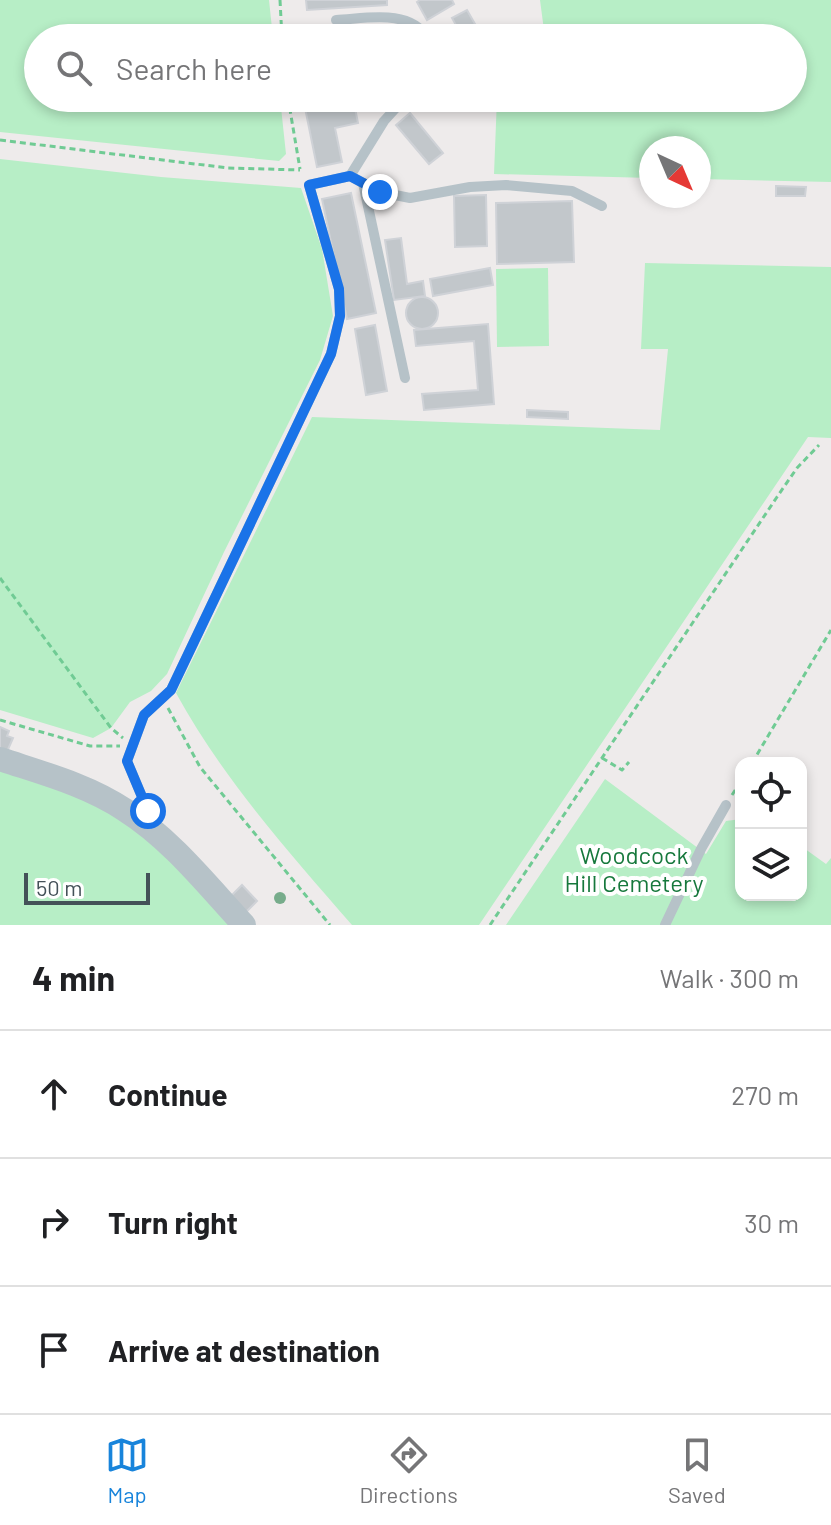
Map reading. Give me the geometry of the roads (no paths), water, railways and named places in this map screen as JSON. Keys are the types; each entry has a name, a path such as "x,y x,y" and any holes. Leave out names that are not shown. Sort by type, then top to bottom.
{"street":[{"path":"0,759 72,784 125,810 166,842 244,925"}],"lane":[{"path":"336,20 396,18 413,24"},
{"path":"350,176 392,112"},
{"path":"139,821 148,811 127,761 144,715 171,690 331,354 340,316 339,289 309,185 350,176 380,192 410,198 470,187 529,187 572,191 602,206"},
{"path":"363,183 405,378"},
{"path":"665,925 726,805"}],"park label":[{"name":"Woodcock Hill Cemetery","path":"634,870"}]}
